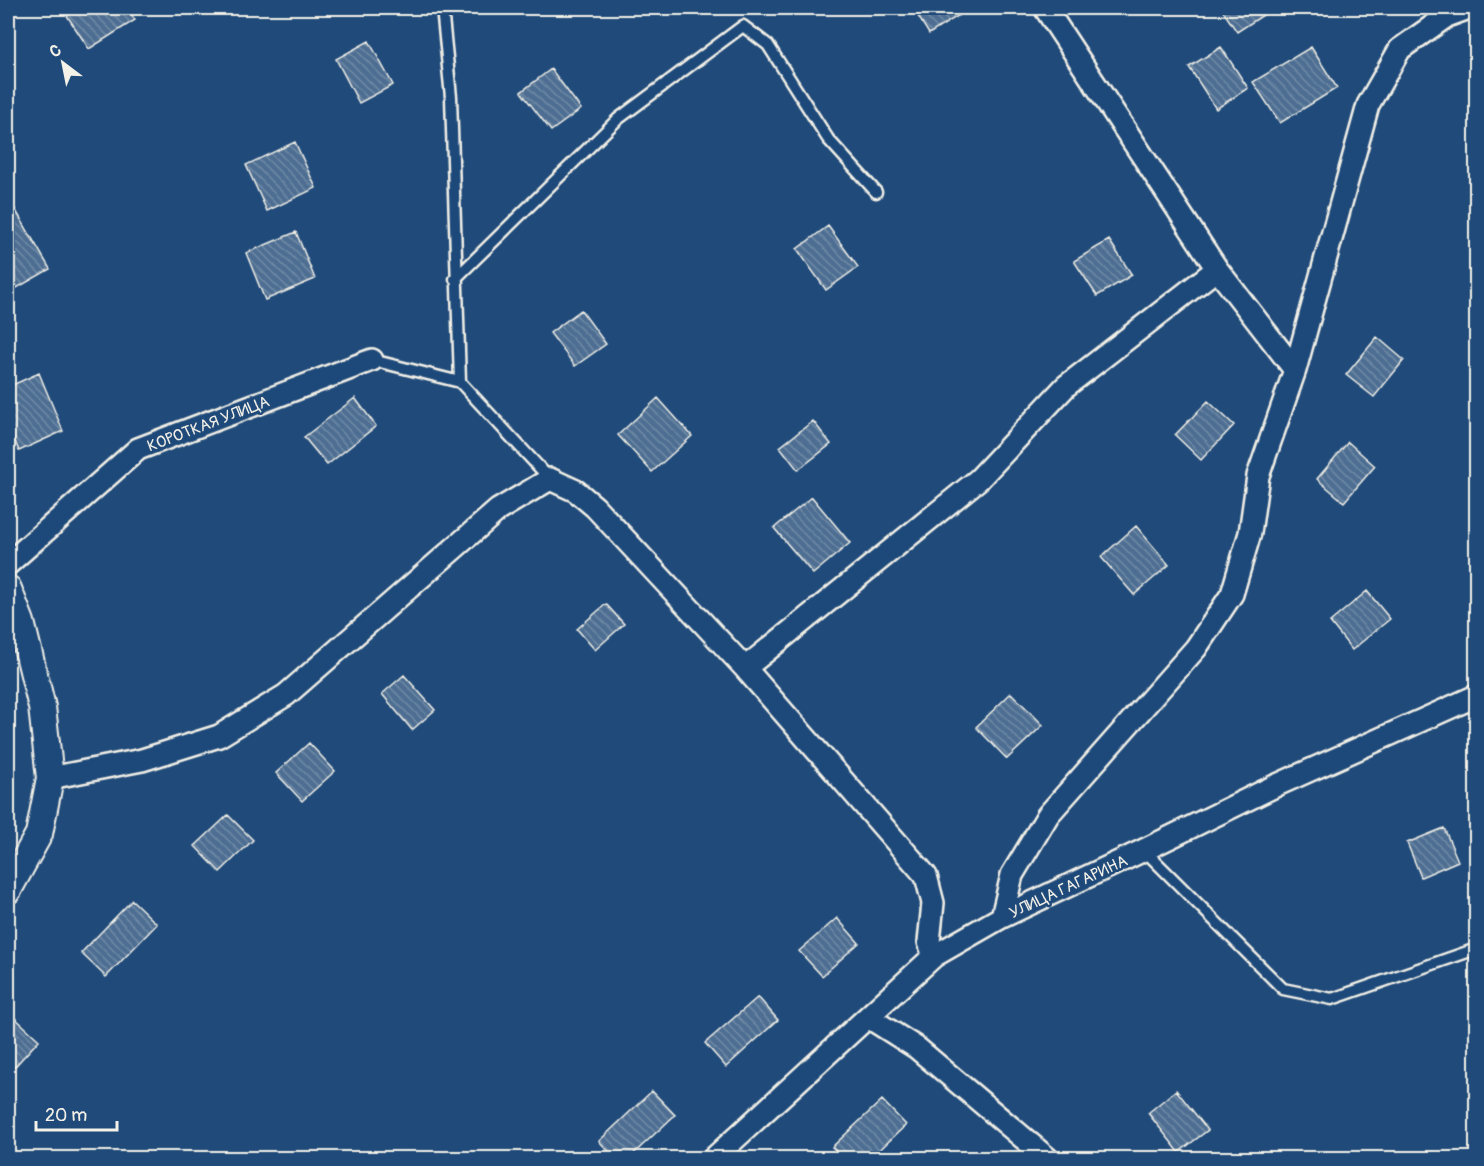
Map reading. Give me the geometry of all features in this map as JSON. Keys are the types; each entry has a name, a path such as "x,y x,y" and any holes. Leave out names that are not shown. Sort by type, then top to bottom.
{"street":[{"path":"1045,8 1217,269 1295,370"},
{"path":"1002,916 1012,875 1048,815 1196,648 1232,594 1250,533 1258,476 1295,370 1368,105 1400,50 1447,16 1469,8"},
{"path":"745,668 979,479 1066,386 1217,269"},
{"name":"КОРОТКАЯ УЛИЦА","path":"8,564 138,449 372,360"},
{"path":"50,778 142,760 219,736 286,695 498,510 550,480 576,491 595,507 745,668 926,876 933,903 929,942 934,956"},
{"path":"8,589 21,622 42,707 50,778 39,834 8,890"},
{"name":"УЛИЦА ГАГАРИНА","path":"714,1158 934,956 1002,916 1144,850 1277,784 1476,696"},
{"path":"868,1017 917,1048 1047,1158"}],"lane":[{"path":"442,8 451,97 460,382"},
{"path":"455,279 618,119 743,26 768,45 828,140 876,192"},
{"path":"372,360 460,382 550,480"},
{"path":"1144,850 1284,989 1332,999 1476,949"}],"building":[{"path":"62,8 127,8 135,20 89,49"},
{"path":"913,8 958,8 961,14 929,34"},
{"path":"1221,8 1274,8 1237,32"},
{"path":"369,41 393,85 359,103 336,59"},
{"path":"1221,47 1248,88 1216,109 1189,67"},
{"path":"1311,47 1337,88 1280,123 1253,82"},
{"path":"551,69 581,109 551,131 521,92"},
{"path":"295,142 316,188 267,211 246,165"},
{"path":"12,204 50,269 8,293 8,207"},
{"path":"828,226 858,267 826,290 797,249"},
{"path":"296,232 315,279 265,300 246,253"},
{"path":"1109,240 1132,275 1097,296 1074,261"},
{"path":"581,310 606,344 575,366 550,333"},
{"path":"1377,337 1404,360 1374,397 1346,375"},
{"path":"39,373 63,431 19,451 8,424 8,387"},
{"path":"355,398 376,426 327,465 304,437"},
{"path":"658,398 692,436 652,472 618,435"},
{"path":"1208,401 1234,425 1201,460 1175,435"},
{"path":"813,421 831,444 798,470 780,447"},
{"path":"1348,442 1375,466 1344,502 1317,479"},
{"path":"812,497 850,543 813,574 774,528"},
{"path":"1136,526 1169,565 1134,595 1101,557"},
{"path":"1367,591 1390,619 1352,650 1330,622"},
{"path":"606,604 624,624 595,650 577,629"},
{"path":"404,675 435,710 412,730 382,694"},
{"path":"1011,693 1043,725 1007,759 976,727"},
{"path":"309,743 335,771 302,801 276,773"},
{"path":"228,815 253,840 220,872 195,846"},
{"path":"1444,828 1458,861 1421,877 1407,843"},
{"path":"132,900 157,924 106,977 81,953"},
{"path":"837,918 859,943 822,976 799,951"},
{"path":"758,997 778,1020 726,1067 705,1043"},
{"path":"14,1017 39,1040 8,1074 8,1023"},
{"path":"1176,1090 1208,1130 1179,1152 1148,1113"},
{"path":"652,1091 675,1115 629,1158 615,1158 599,1141"},
{"path":"882,1100 906,1125 871,1158 843,1158 832,1147"}]}
